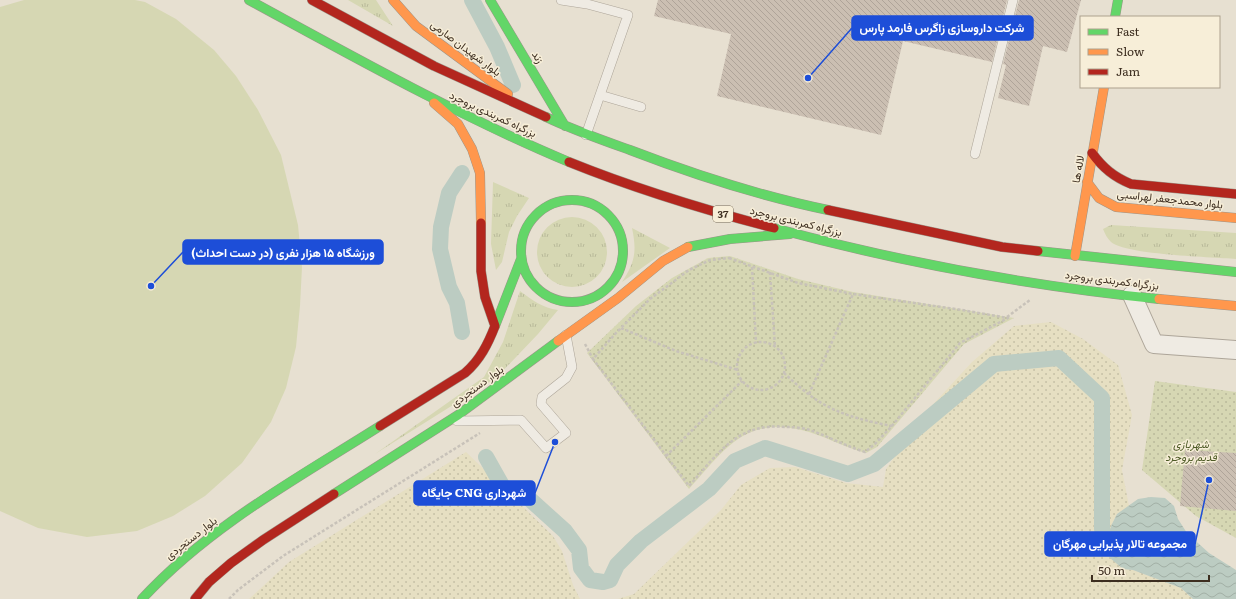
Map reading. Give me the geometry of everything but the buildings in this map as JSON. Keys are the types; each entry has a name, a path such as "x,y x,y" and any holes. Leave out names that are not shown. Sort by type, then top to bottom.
{"main road":[{"name":"بزرگراه کمربندی بروجرد","path":"249,0 424,94 495,130 570,162 649,191 790,234 949,268 1098,292 1236,306"},
{"name":"بزرگراه کمربندی بروجرد","path":"312,0 434,66 564,126 685,171 753,192 816,208 1002,247 1236,272"},
{"name":"بلوار شهیدان صارمی","path":"393,0 416,26 530,110"},
{"name":"زند","path":"490,0 564,126"},
{"path":"1115,16 1118,0"},
{"name":"لاله ها","path":"1075,256 1104,88"},
{"path":"424,94 458,124 472,149 480,173 481,271 485,297 495,326"},
{"name":"بلوار محمدجعفر لهراسبی","path":"1092,153 1108,173 1118,180 1131,184 1236,194"},
{"name":"بلوار محمدجعفر لهراسبی","path":"1088,182 1097,197 1116,207 1236,218"},
{"path":"567,199 584,200 600,207 612,219 620,233 624,250 621,266 613,282 601,293 585,300 568,302 552,298 537,289 526,275 521,259 521,242 526,226 536,213 551,204 567,199"},
{"name":"بلوار دستجردی","path":"195,599 209,582 263,540 449,421 618,298 664,261 690,246 730,239 790,234"},
{"name":"بلوار دستجردی","path":"142,599 177,562 200,543 275,493 475,366 490,342 521,259"},
{"path":"567,334 585,300"}],"street":[{"path":"1132,295 1154,344 1236,350"}],"lane":[{"path":"561,0 587,4 628,15 586,135"},
{"path":"974,154 1014,0"},
{"path":"600,95 641,107"},
{"path":"449,421 521,420 546,448 566,433 541,404 542,397 566,378 572,366 567,334"}],"path":[{"path":"729,258 752,266 798,283 853,294 1008,318 960,344 892,426 865,452 809,430 774,425 759,427 742,434 726,445 689,486 594,359 621,328 650,299 689,270 710,260 729,258"},
{"path":"752,266 756,343"},
{"path":"770,272 774,347"},
{"path":"809,394 853,294"},
{"path":"621,328 676,351 738,370"},
{"path":"762,342 779,350 784,361 784,373 781,380 776,385 762,390 754,389 748,386 742,380 738,370 740,356 749,346 756,343 762,342"},
{"path":"784,373 809,394 828,407 848,415 892,426"},
{"path":"666,456 742,380"},
{"path":"229,599 238,590 283,556 501,421"}],"shaded area":[{"path":"1051,322 1083,339 1118,365 1132,415 1122,470 1129,506 1117,514 1112,524 1107,541 1123,569 1133,570 1181,588 1193,599 618,599 634,594 721,510 741,485 770,468 795,467 846,483 883,487 886,469 925,413 972,362 1014,326"},
{"path":"466,452 553,536 562,551 573,585 580,599 249,599 289,562"}],"green space":[{"path":"24,0 135,0 145,2 176,19 214,50 236,76 258,110 281,155 298,225 302,267 296,347 286,388 271,422 242,463 205,496 173,516 137,531 87,537 38,528 0,511 0,7"},
{"path":"348,0 376,0 393,26"},
{"path":"493,182 529,198 517,216 509,232 502,262 496,270 491,244"},
{"path":"572,217 585,220 597,227 604,239 607,252 604,265 597,277 585,284 572,287 559,284 547,277 540,265 537,252 540,239 547,227 559,220"},
{"path":"1111,225 1236,233 1236,259 1151,253 1134,250 1111,242 1103,229"},
{"path":"632,228 670,248 622,282 630,268 634,256"},
{"path":"730,256 798,279 853,292 1014,318 964,344 877,447 866,453 809,432 787,428 769,428 753,431 739,438 727,448 714,460 689,489 587,353 636,306 672,278 708,258"},
{"path":"520,291 543,305 558,310 538,334 496,378 375,454 484,377 503,342"},
{"name":"شهربازی قدیم بروجرد","path":"1155,381 1236,392 1236,538 1196,516 1142,470"}],"water":[{"path":"1151,497 1165,498 1174,506 1178,519 1187,533 1209,553 1236,570 1236,599 1193,599 1181,588 1133,570 1123,569 1110,558 1107,541 1111,526 1117,514 1138,499"}],"waterway":[{"path":"472,0 497,47 513,85"},
{"path":"462,173 449,193 441,227 440,249 449,287 457,303 462,332"},
{"path":"486,457 504,489 524,494 565,531 579,550 581,568 590,580 603,582 610,580 617,565 641,541 709,489 735,461 765,448 848,474 874,464 994,364 1059,358 1102,398 1102,529 1107,541"}],"traffic: fast":[{"path":"249,0 447,106 569,162"},
{"path":"490,0 565,126"},
{"path":"1115,16 1118,0"},
{"path":"546,117 588,135 703,176 778,198 828,210"},
{"path":"572,200 592,204 600,208 608,215 615,223 619,231 623,251 619,271 615,279 608,287 600,294 592,298 572,302 552,298 544,294 536,287 529,279 525,271 521,251 525,231 529,223 536,215 544,208 552,204 572,200"},
{"path":"774,228 869,252 965,271 1062,287 1159,299"},
{"path":"688,247 730,239 790,234"},
{"path":"1038,251 1236,272"},
{"path":"495,326 521,259"},
{"path":"334,494 458,415 558,341"},
{"path":"142,599 196,548 225,526 286,484 380,426"}],"traffic: slow":[{"path":"393,0 416,26 508,94"},
{"path":"1075,256 1104,88"},
{"path":"434,103 458,124 472,149 480,173 481,223"},
{"path":"1087,182 1099,198 1116,207 1236,218"},
{"path":"558,341 618,298 663,261 688,247"},
{"path":"1159,299 1236,306"}],"traffic: jam":[{"path":"312,0 434,66 546,117"},
{"path":"1092,153 1109,172 1131,184 1236,194"},
{"path":"569,162 671,198 774,228"},
{"path":"828,210 1002,247 1038,251"},
{"path":"380,426 465,373 475,363 486,345 495,326 485,297 481,271 481,223"},
{"path":"195,599 209,582 231,563 263,540 334,494"}],"place":[{"name":"شرکت داروسازی زاگرس فارمد پارس","path":"808,78"},
{"name":"ورزشگاه ۱۵ هزار نفری (در دست احداث)","path":"151,286"},
{"name":"جایگاه CNG شهرداری","path":"555,442"},
{"name":"مجموعه تالار پذیرایی مهرگان","path":"1209,480"}]}
